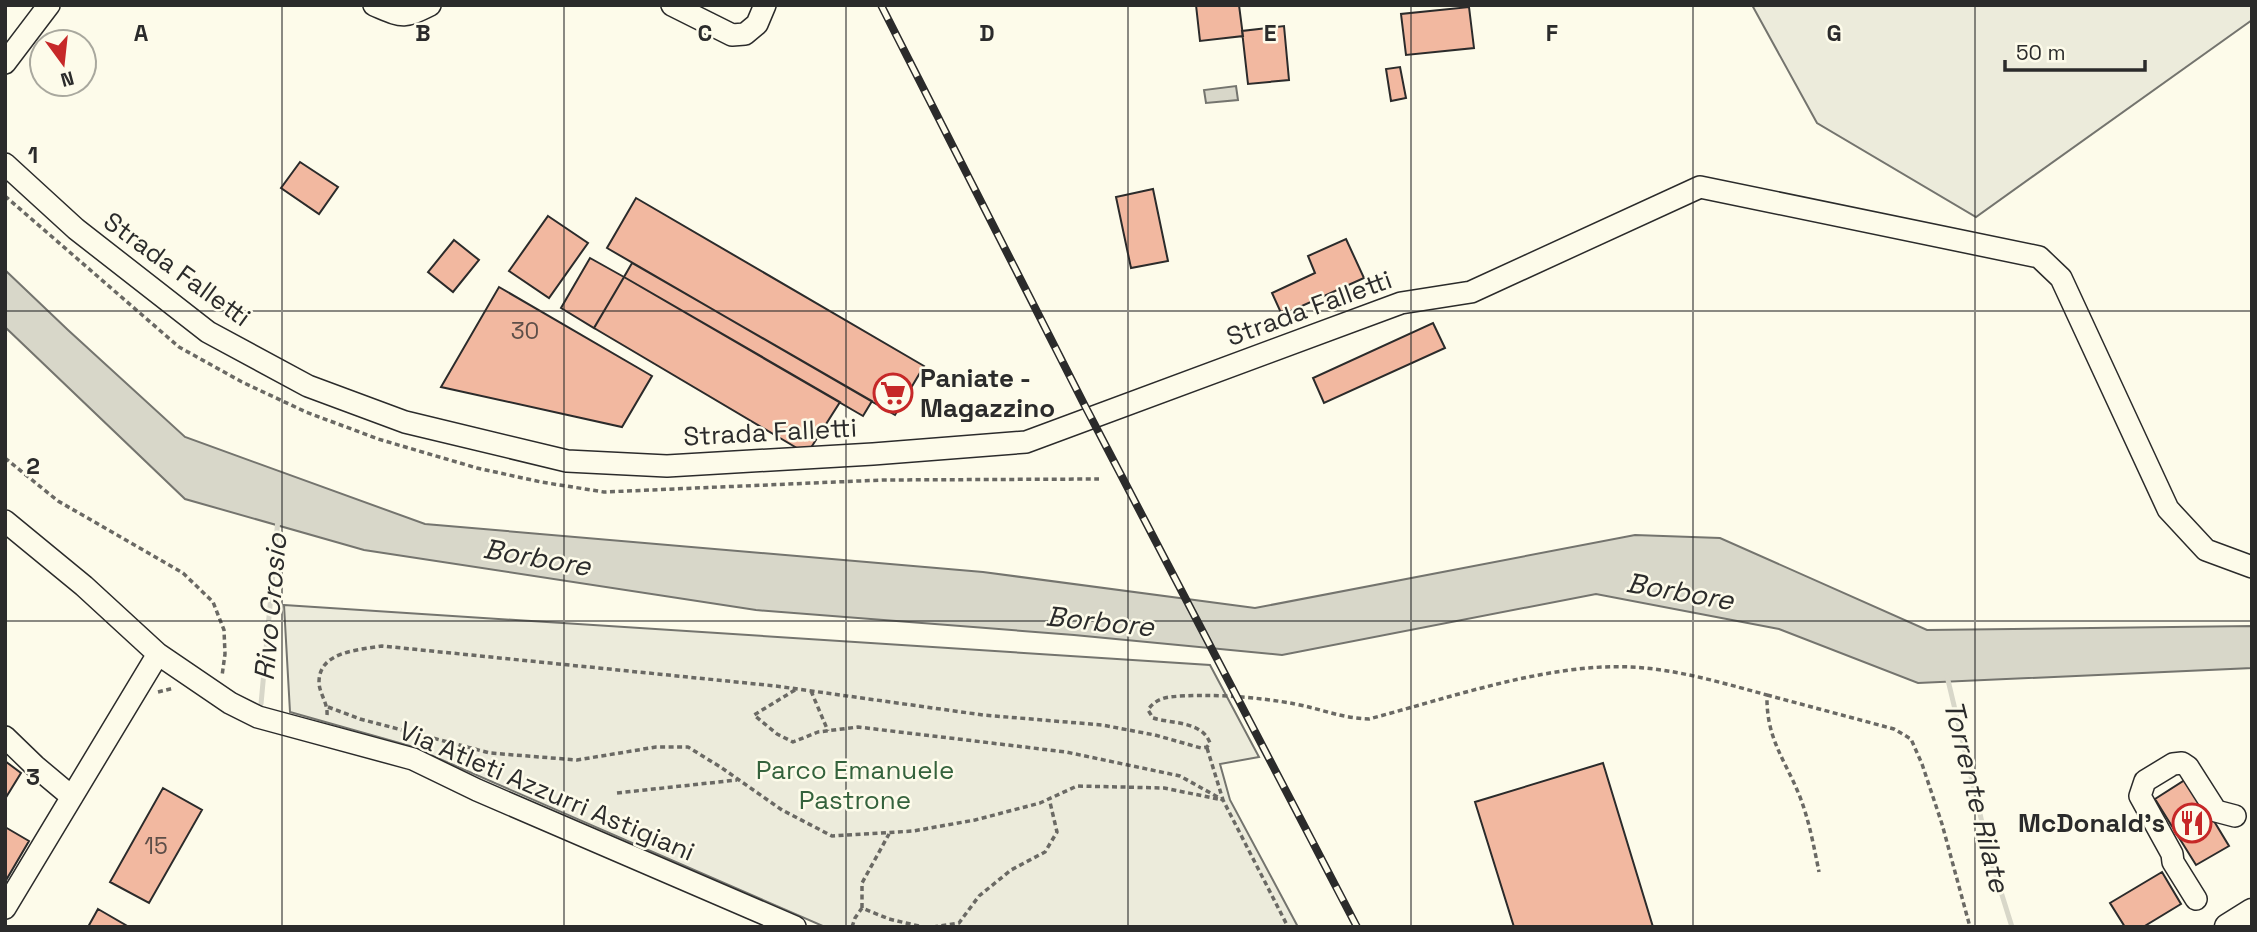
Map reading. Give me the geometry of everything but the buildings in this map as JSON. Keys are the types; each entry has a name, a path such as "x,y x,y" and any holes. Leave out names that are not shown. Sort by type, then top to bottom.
{"street":[{"path":"5,63 49,5"},
{"path":"374,5 401,17 430,5"},
{"path":"672,5 732,35 746,34 757,24 765,5"},
{"name":"Strada Falletti","path":"5,164 76,229 208,332 307,386 405,422 567,461 667,466 1026,442 1401,303 1471,292 1700,187 2039,257 2061,278 2168,509 2206,550 2252,567"},
{"name":"Via Atleti Azzurri Astigiani","path":"5,521 84,586 158,654 230,703 258,717 413,759 489,795 795,927"},
{"path":"5,908 158,654"},
{"path":"5,737 72,797"},
{"path":"2196,899 2173,862 2172,853 2140,796 2145,781 2173,765 2182,763 2188,767 2216,811 2235,816"}],"path":[{"path":"5,196 179,347 242,382 306,412 378,439 477,468 604,492 882,480 1098,479"},
{"path":"5,458 58,501 183,573 213,602 224,630 225,654 219,682"},
{"path":"325,734 328,707 318,684 322,668 338,654 382,646 797,689 983,715 1102,725 1155,735 1201,748 1207,747"},
{"path":"1288,927 1223,800 1207,747 1210,743 1207,734 1197,727 1153,718 1148,710 1152,703 1168,697 1265,699 1297,704 1347,718 1369,719 1554,672 1632,667 1667,672 1767,695 1894,729 1910,739 1922,764 1942,824 1970,927"},
{"path":"153,695 179,688"},
{"path":"797,689 754,715 777,734 793,742 818,732 858,727 1066,752 1180,776 1223,800"},
{"path":"811,691 828,731"},
{"path":"1767,695 1768,727 1802,802 1819,872"},
{"path":"328,707 360,719 490,753 577,760 656,747 688,747 782,810 832,836 888,834 975,820 1040,803 1077,786 1164,788 1223,800"},
{"path":"617,793 740,780"},
{"path":"933,927 959,923 979,896 1011,870 1045,852 1057,832 1049,798"},
{"path":"852,927 862,908 862,883 888,834"},
{"path":"862,908 889,919 923,927"}],"green space":[{"path":"1752,5 2252,5 2252,20 1976,217 1817,123"},
{"name":"Parco Emanuele Pastrone","path":"284,605 1210,665 1259,757 1220,764 1230,800 1298,927 825,927 410,746 290,712"}],"water":[{"path":"1236,86 1238,100 1206,103 1204,90"},
{"name":"Borbore","path":"5,270 185,437 425,524 983,572 1255,608 1635,535 1720,538 1927,630 2252,626 2252,668 1918,683 1779,629 1596,594 1282,655 1074,635 756,610 364,550 185,499 5,327"}],"waterway":[{"name":"Rivo Crosio","path":"261,704 278,519"},
{"name":"Torrente Rilate","path":"1947,676 1991,860 2012,927"}],"railway":[{"path":"881,5 1085,406 1357,927"}],"place":[{"name":"Paniate - Magazzino","path":"893,393"},
{"name":"McDonald's","path":"2192,823"}]}
